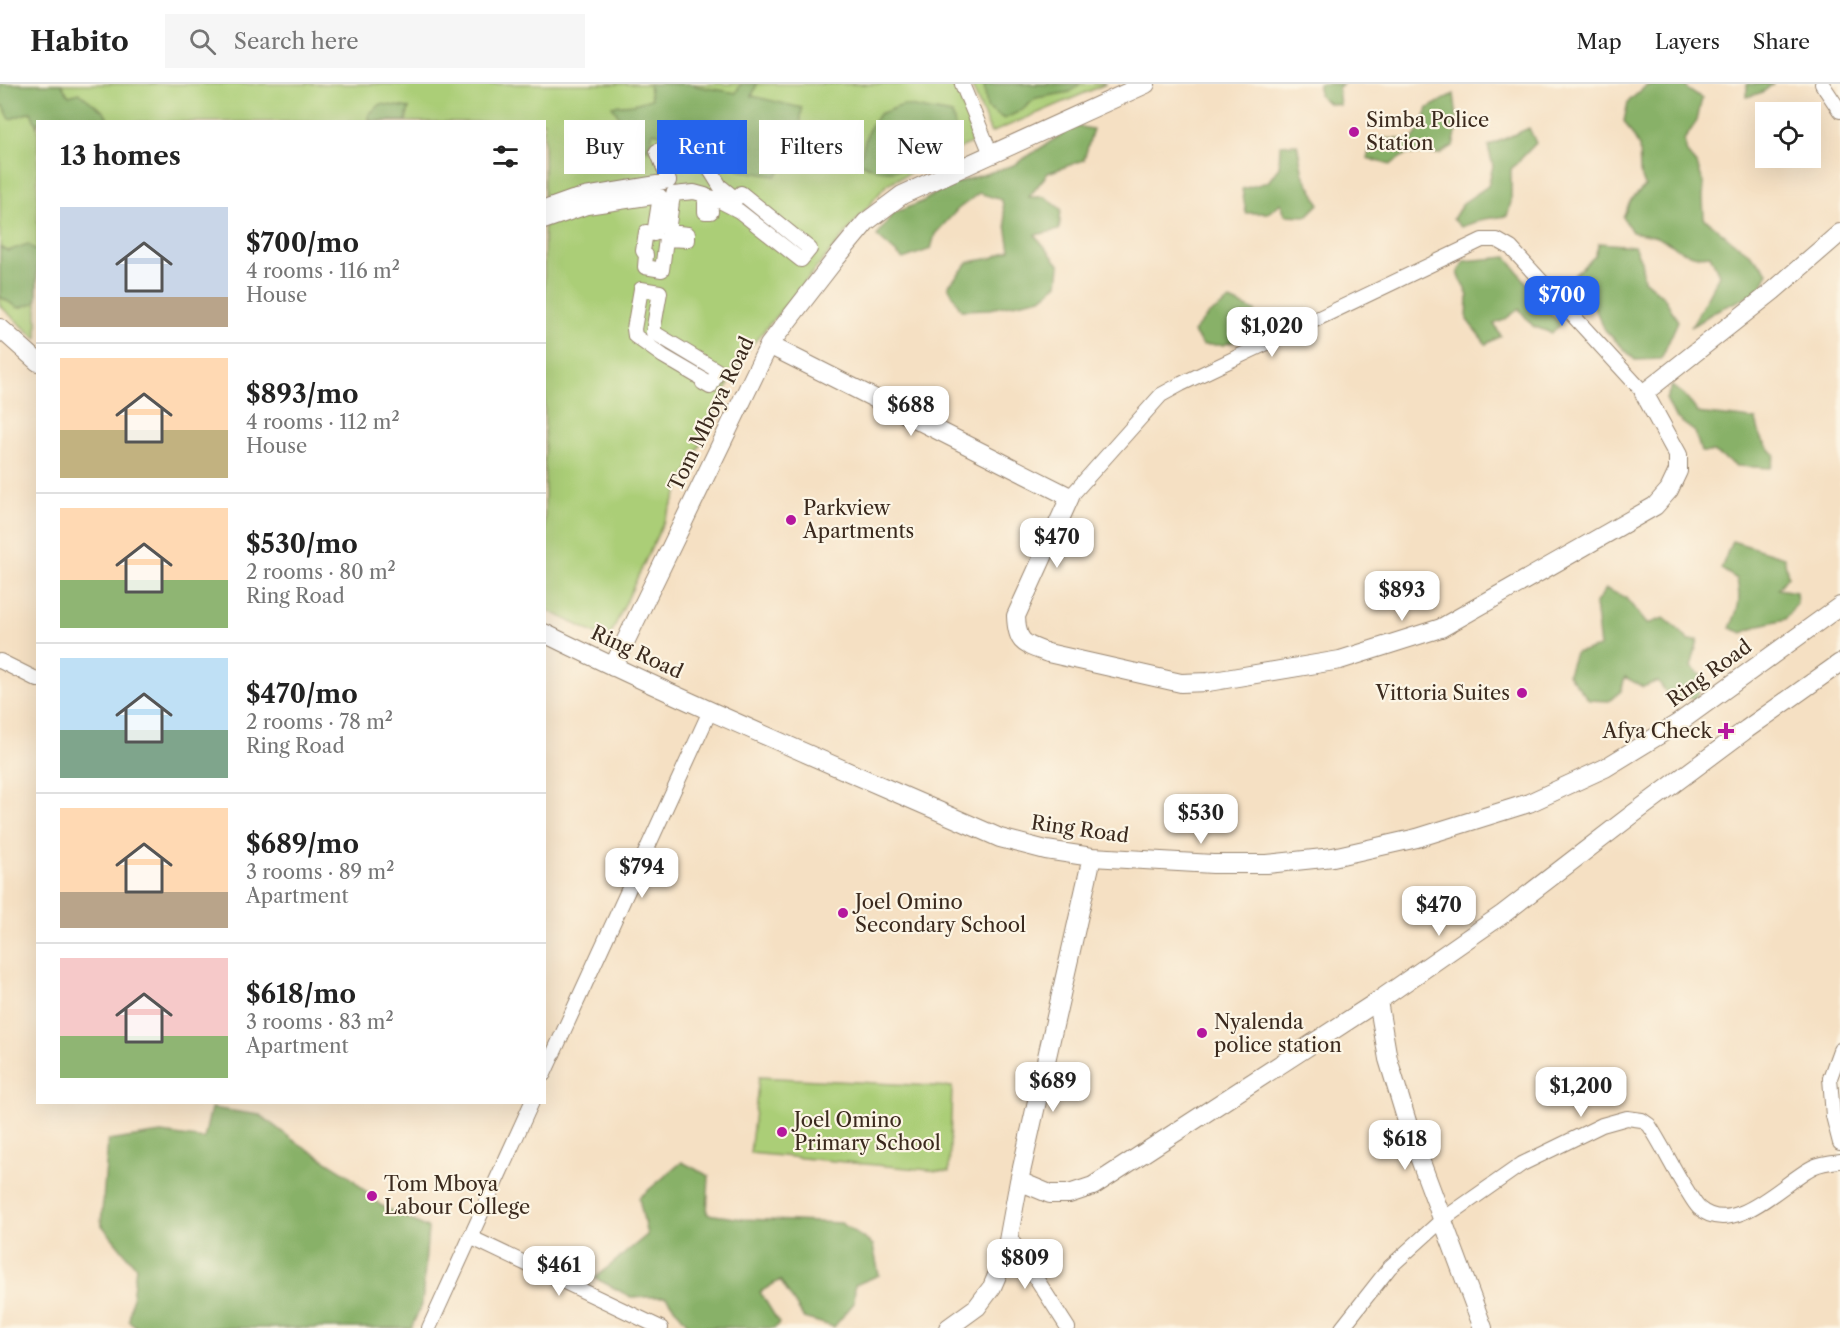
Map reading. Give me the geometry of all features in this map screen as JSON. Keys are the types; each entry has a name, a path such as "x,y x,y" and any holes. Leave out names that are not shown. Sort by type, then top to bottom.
{"street":[{"path":"962,84 991,154"},
{"name":"Tom Mboya Road","path":"614,667 769,345 866,222 902,195 1146,84"},
{"path":"1822,84 1840,111"},
{"path":"546,207 585,195 669,181 657,151 687,141 705,162 720,186 736,199 741,193 810,249 801,260 739,212 714,198 710,197 711,212 705,212 705,195 694,192 674,194 668,232 688,234 688,240 666,239 662,270 645,267 644,251 646,232 654,234 660,196 587,207 546,221"},
{"path":"1644,393 1773,291 1840,233"},
{"path":"1482,240 1497,240 1511,248 1644,393 1678,455 1678,471 1669,490 1655,506 1441,628 1340,660 1208,682 1181,683 1048,653 1027,645 1017,633 1016,616 1070,497 1161,395 1482,240"},
{"path":"641,289 660,292 653,332 718,371 710,387 703,383 704,380 663,356 635,336 634,329 641,289"},
{"path":"0,328 36,360"},
{"path":"769,345 1070,497"},
{"name":"Ring Road","path":"546,634 710,711 1000,838 1046,850 1092,857 1213,864 1267,864 1333,857 1417,838 1529,803 1605,768 1677,724 1840,606"},
{"path":"0,662 36,679"},
{"path":"1019,1181 1050,1194 1069,1194 1093,1186 1378,1000 1503,914 1747,729 1840,663"},
{"path":"546,1070 710,711"},
{"path":"948,1328 977,1307 992,1287 1005,1257 1019,1181 1092,857"},
{"path":"1378,1000 1388,1059 1412,1138 1483,1328"},
{"path":"1840,1050 1830,1078 1833,1116 1840,1143"},
{"path":"429,1328 531,1104"},
{"path":"1342,1328 1390,1267 1442,1220 1522,1164 1602,1125 1627,1118 1642,1120 1649,1125 1699,1208 1721,1217 1734,1216 1759,1204 1812,1167 1840,1161"},
{"path":"1009,1236 1068,1328"},
{"path":"470,1237 662,1328"}],"green space":[{"path":"0,84 954,84 977,140 964,146 964,120 876,120 876,174 907,174 887,184 741,358 608,640 546,609 546,120 36,120 36,338 0,306"},
{"path":"0,84 61,84 69,96 79,93 104,112 108,120 36,120 36,124 31,112 10,119 3,106 0,107"},
{"path":"649,84 694,84 736,93 741,84 757,84 752,96 802,108 801,120 759,120 759,174 747,172 747,120 657,120 657,133 653,132 648,150 645,147 645,120 621,120 612,106 634,104 651,99"},
{"path":"971,84 1106,84 991,133"},
{"path":"984,84 1080,84 1070,92 1036,98 1022,110 1004,119 987,108"},
{"path":"1319,84 1343,84 1338,88 1340,105 1328,103 1319,96"},
{"path":"1686,84 1688,90 1702,98 1697,121 1684,140 1687,153 1697,165 1704,184 1704,218 1750,254 1768,272 1759,292 1717,310 1691,327 1719,275 1710,255 1689,254 1658,238 1632,232 1623,217 1631,200 1645,186 1640,172 1639,146 1624,121 1628,102 1646,86"},
{"path":"1747,84 1773,84 1763,92 1747,97"},
{"path":"1454,94 1458,125 1453,146 1440,154 1406,154 1390,165 1367,158 1374,138 1412,140 1422,126 1428,108"},
{"path":"381,104 409,108 406,120 369,120 369,114"},
{"path":"903,105 952,114 953,120 876,120 876,170 864,164 864,145 868,131 879,114"},
{"path":"1075,126 1093,129 1084,160 1048,173 1029,197 1045,197 1061,209 1059,230 1035,235 1060,266 1058,284 1041,298 990,309 961,310 948,286 969,262 992,258 1010,250 1002,200 979,193 958,209 935,234 931,249 903,259 877,236 893,213 922,202 947,186 1014,165"},
{"path":"1529,128 1536,143 1511,169 1511,202 1507,216 1484,219 1461,227 1453,219 1463,203 1488,186 1493,166 1488,146"},
{"path":"1297,144 1303,174 1319,204 1307,216 1285,215 1281,203 1268,213 1246,213 1242,189 1268,182 1279,167 1280,145"},
{"path":"1599,243 1634,246 1641,261 1644,280 1664,297 1678,321 1661,359 1635,360 1605,330 1574,275 1595,256"},
{"path":"28,244 36,251 35,303 19,308 0,297 0,247 8,251"},
{"path":"1507,257 1549,313 1562,324 1551,333 1533,326 1519,309 1494,324 1501,336 1486,344 1467,320 1468,296 1458,273 1464,261"},
{"path":"1230,300 1255,311 1257,323 1249,336 1223,345 1203,345 1193,332 1208,315"},
{"path":"1672,386 1688,399 1698,413 1756,420 1761,439 1775,455 1771,468 1736,466 1714,452 1701,452 1695,432 1675,417 1666,399"},
{"path":"1732,541 1784,557 1788,576 1778,589 1796,592 1797,603 1785,619 1760,625 1743,633 1730,628 1739,599 1737,579 1721,569"},
{"path":"1606,589 1625,597 1647,624 1664,618 1689,641 1698,640 1691,667 1706,680 1695,699 1669,696 1658,681 1643,687 1625,677 1621,691 1609,701 1589,700 1568,674 1575,653 1600,647 1595,604"},
{"path":"759,1077 952,1087 949,1172 750,1153"},
{"path":"211,1108 260,1115 293,1140 347,1174 380,1205 428,1228 422,1304 411,1328 138,1328 129,1321 136,1267 101,1224 108,1141 161,1133 204,1139"},
{"path":"682,1162 709,1176 707,1214 743,1219 841,1223 873,1245 879,1275 855,1285 854,1303 834,1327 804,1318 780,1280 760,1292 779,1323 775,1328 690,1327 666,1297 631,1297 595,1278 647,1235 639,1198"}],"place":[{"name":"Simba Police Station","path":"1354,132"},
{"name":"Parkview Apartments","path":"791,520"},
{"name":"Vittoria Suites","path":"1522,693"},
{"name":"Afya Check","path":"1726,731"},
{"name":"Joel Omino Secondary School","path":"843,913"},
{"name":"Nyalenda police station","path":"1202,1033"},
{"name":"Joel Omino Primary School","path":"782,1132"},
{"name":"Tom Mboya Labour College","path":"372,1196"}]}
